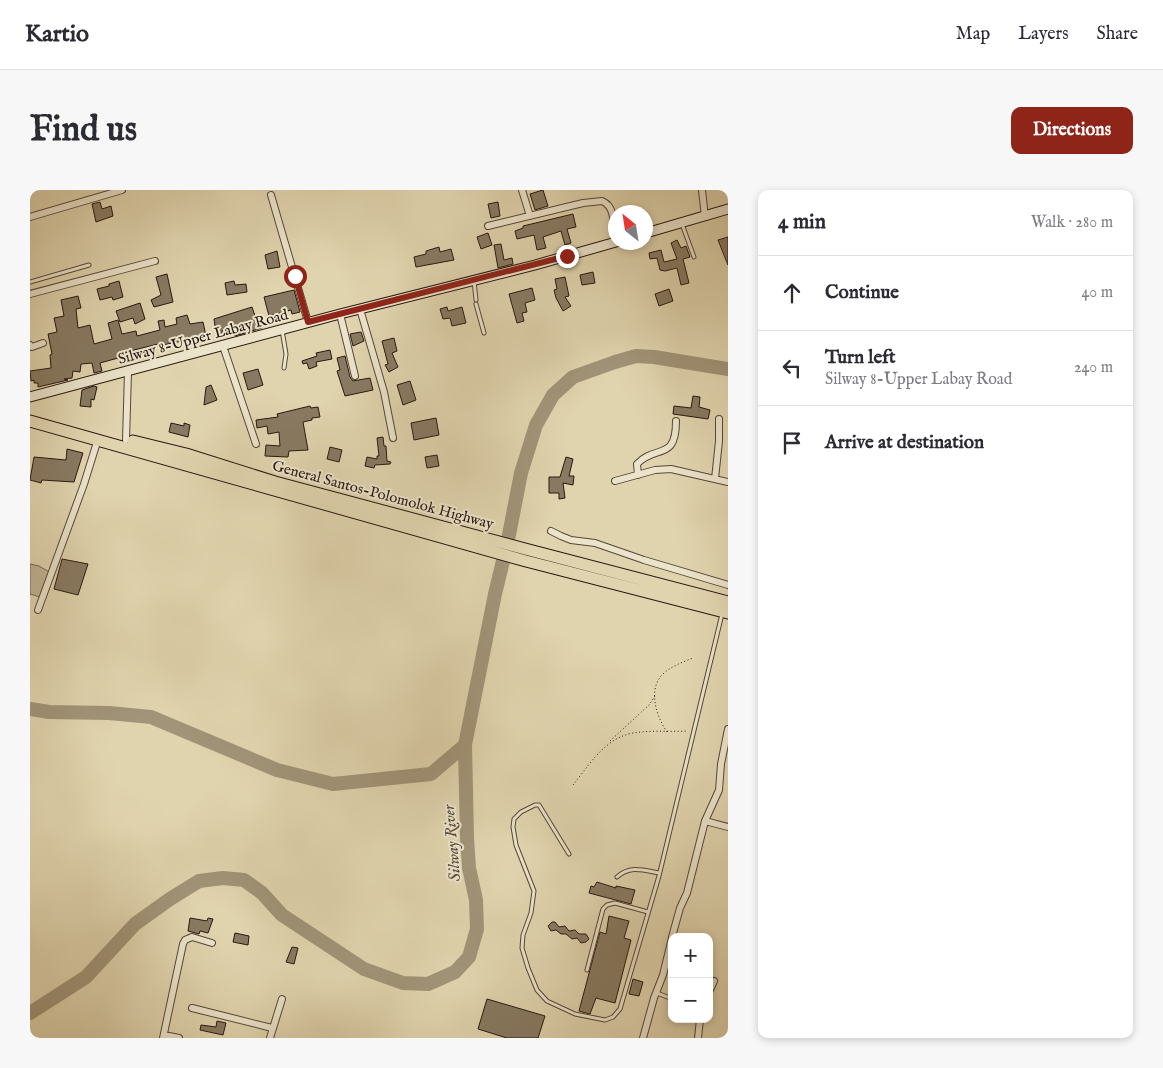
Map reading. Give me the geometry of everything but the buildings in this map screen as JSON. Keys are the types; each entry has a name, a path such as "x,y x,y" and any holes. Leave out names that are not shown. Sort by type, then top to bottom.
{"highway":[{"name":"General Santos-Polomolok Highway","path":"30,414 186,454 477,542"},
{"path":"30,421 726,609"}],"main road":[{"path":"653,231 728,209"},
{"name":"Silway 8-Upper Labay Road","path":"30,397 608,244"}],"street":[{"path":"30,217 122,190"},
{"path":"522,190 530,216"},
{"path":"702,190 705,216"},
{"path":"271,195 308,322"},
{"path":"488,226 583,203 602,200 609,205"},
{"path":"30,294 156,261"},
{"path":"360,309 384,392 393,438"},
{"path":"340,314 355,376"},
{"path":"30,346 43,344"},
{"path":"224,346 256,444"},
{"path":"126,440 128,372"},
{"path":"715,479 719,419"},
{"path":"638,475 637,468 640,461 665,450 674,442 676,421"},
{"path":"38,610 84,484 98,439"},
{"path":"615,481 655,470 671,469 728,482"},
{"path":"551,531 566,538 595,543 728,585"},
{"path":"673,933 680,908 687,893 706,821 719,790 721,764 728,729"},
{"path":"706,821 728,827"},
{"path":"179,1038 164,1036 183,944 185,940 192,937 212,943"},
{"path":"643,1038 668,954"},
{"path":"270,1038 282,999"},
{"path":"192,1008 272,1028"},
{"path":"698,1038 700,1023"}],"lane":[{"path":"682,223 694,257"},
{"path":"30,282 89,265"},
{"path":"474,280 476,302 484,333"},
{"path":"281,330 286,354 284,368"},
{"path":"569,854 539,806 535,805 521,812 514,819 512,827 516,844 534,891 532,913 523,935 522,948 532,979 547,1001 575,1014 605,1020 613,1017 620,1009 659,873 726,609"},
{"path":"617,877 626,870 632,869 659,873"},
{"path":"587,970 603,909 607,904 615,903 648,912"},
{"path":"656,993 668,997"}],"path":[{"path":"668,732 656,710 656,685 662,674 674,666 693,658"},
{"path":"573,785 600,751 649,705 655,695"},
{"path":"608,744 624,735 635,732 694,730"}],"shaded area":[{"path":"30,564 39,566 51,573 43,598 30,594"}],"waterway":[{"name":"Silway River","path":"30,1013 86,977 135,924 170,899 199,881 223,878 244,880 262,893 282,915 364,969 403,983 428,984 455,972 469,957 477,929 476,900 469,868 467,838 465,745 521,473 536,425 553,395 573,377 615,362 636,356 654,357 728,369"},
{"path":"30,709 49,712 109,713 151,717 277,770 333,784 431,774 465,745"}],"route":[{"path":"295,276 308,322 567,256"}]}
